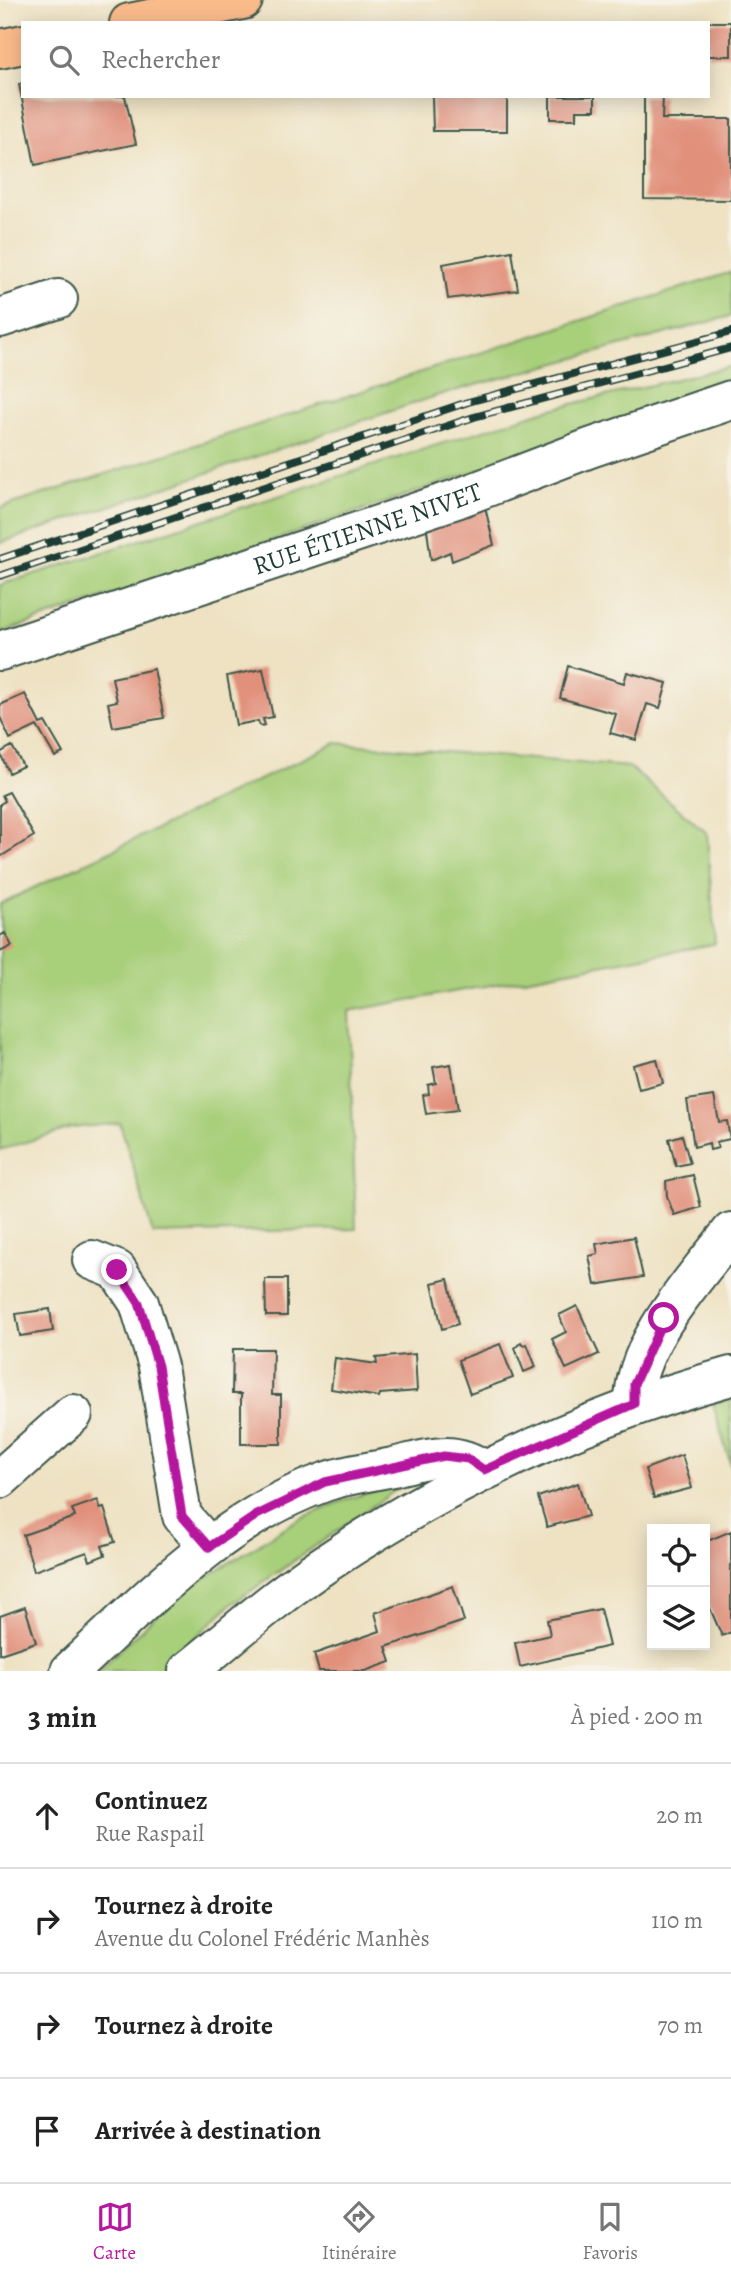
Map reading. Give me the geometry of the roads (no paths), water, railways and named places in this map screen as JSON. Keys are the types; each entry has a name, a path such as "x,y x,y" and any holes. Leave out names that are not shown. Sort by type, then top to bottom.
{"main road":[{"path":"139,21 243,0"},
{"path":"0,48 21,44"}],"street":[{"path":"0,318 58,299"},
{"name":"RUE ÉTIENNE NIVET","path":"0,651 456,499 590,448 731,400"},
{"path":"634,1404 634,1384 664,1318 731,1231"},
{"path":"92,1260 117,1270 139,1303 158,1366 182,1516 209,1547"},
{"path":"188,1671 320,1567 484,1470 634,1404 731,1376"},
{"path":"0,1479 72,1415"},
{"path":"69,1671 209,1547 257,1515 325,1482 444,1456 468,1459 484,1470"}],"railway":[{"path":"0,559 468,402 731,332"},
{"path":"0,576 474,417 731,348"}]}
